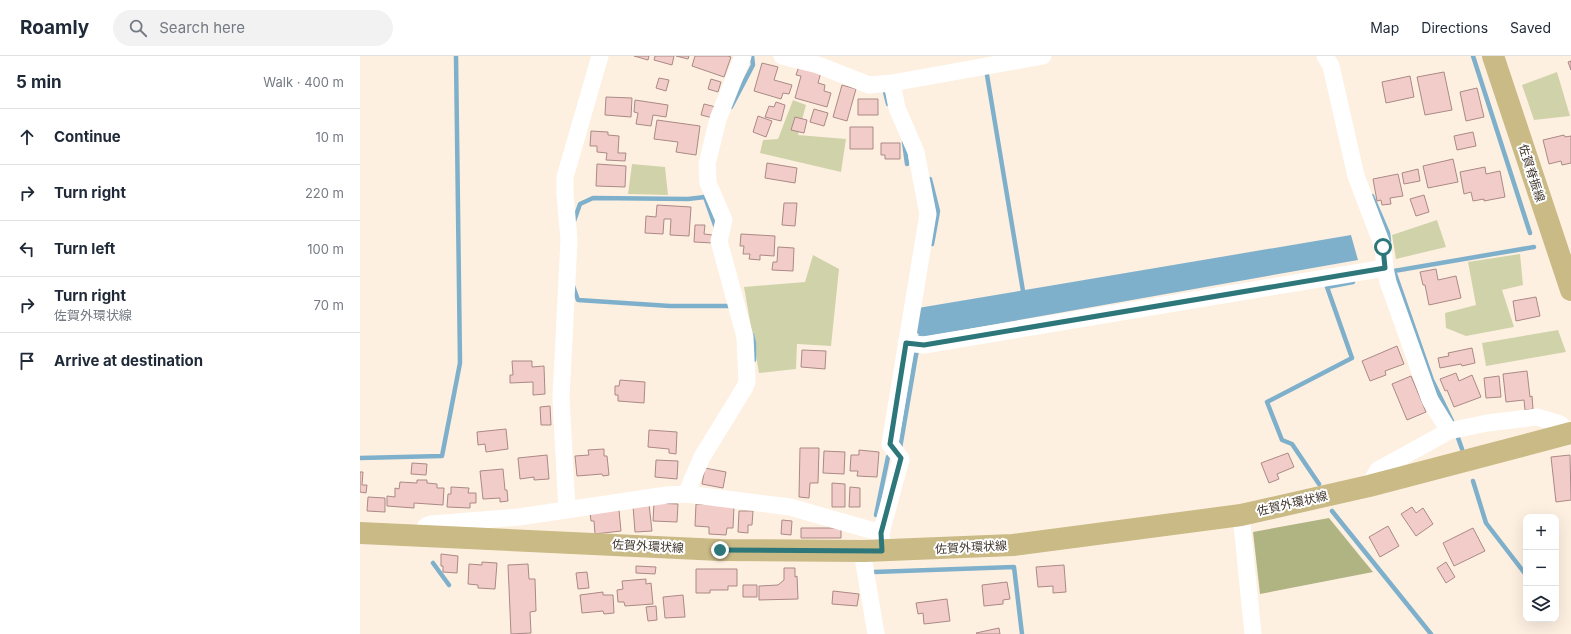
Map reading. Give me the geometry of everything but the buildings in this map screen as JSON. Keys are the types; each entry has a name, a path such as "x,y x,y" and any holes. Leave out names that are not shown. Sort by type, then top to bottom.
{"main road":[{"name":"佐賀脊振線","path":"1493,56 1571,290"},
{"name":"佐賀外環状線","path":"360,533 720,550 876,545 1013,545 1241,515 1369,486 1571,433"}],"street":[{"path":"567,510 561,398 567,307 566,278 569,240 565,177 600,56"},
{"path":"686,494 702,457 745,387 747,381 745,337 720,236 724,220 710,188 707,164 718,119 743,56"},
{"path":"782,56 818,65 869,85 892,82 1003,59 1043,56"},
{"path":"1325,56 1331,66 1356,176 1383,247 1388,282 1430,400 1449,431"},
{"path":"876,634 864,563 876,545 901,458 890,444 928,214 916,152 897,108 892,82"},
{"path":"906,343 924,345 1385,268"},
{"path":"1369,486 1378,470 1449,431 1487,423 1537,417 1560,424 1571,433"},
{"path":"419,536 426,526 431,524 519,517 667,495 686,494 790,507 876,545"},
{"path":"1241,515 1253,634"}],"green space":[{"path":"1557,72 1570,116 1534,120 1522,85"},
{"path":"793,100 806,105 798,135 846,139 841,172 760,153 763,140 778,139"},
{"path":"632,164 665,167 668,195 628,194"},
{"path":"1437,220 1446,247 1396,259 1392,235"},
{"path":"1520,254 1523,285 1502,290 1514,327 1466,336 1446,328 1445,313 1476,305 1468,262"},
{"path":"813,255 839,269 831,346 797,344 796,369 759,373 744,287 805,282"},
{"path":"1558,330 1566,352 1486,366 1482,343"},
{"path":"1329,518 1373,572 1260,594 1253,532"}],"water":[{"path":"1351,235 1358,260 923,337 914,331 918,308"}],"waterway":[{"path":"360,458 442,456 460,363 456,56"},
{"path":"731,107 753,65 752,56"},
{"path":"1473,56 1530,233"},
{"path":"987,75 1023,291"},
{"path":"885,92 888,104"},
{"path":"904,142 907,164"},
{"path":"930,179 938,211 932,244"},
{"path":"707,192 705,197 716,228"},
{"path":"1372,196 1388,233 1389,241"},
{"path":"574,221 580,204 593,198 688,199 705,197"},
{"path":"1452,421 1432,380 1394,271 1534,247"},
{"path":"1319,484 1292,444 1282,440 1267,402 1352,358 1327,287 1353,282"},
{"path":"573,286 578,300 670,306 729,306"},
{"path":"899,449 922,330"},
{"path":"752,335 754,343 754,360"},
{"path":"1457,435 1462,449"},
{"path":"876,515 888,457 893,453"},
{"path":"1473,481 1486,523 1523,571"},
{"path":"1332,511 1431,634"},
{"path":"433,563 449,585"},
{"path":"874,572 1014,567 1022,634"}],"route":[{"path":"720,550 882,551 881,533 901,458 890,444 906,343 924,345 1385,268 1383,247"}]}
